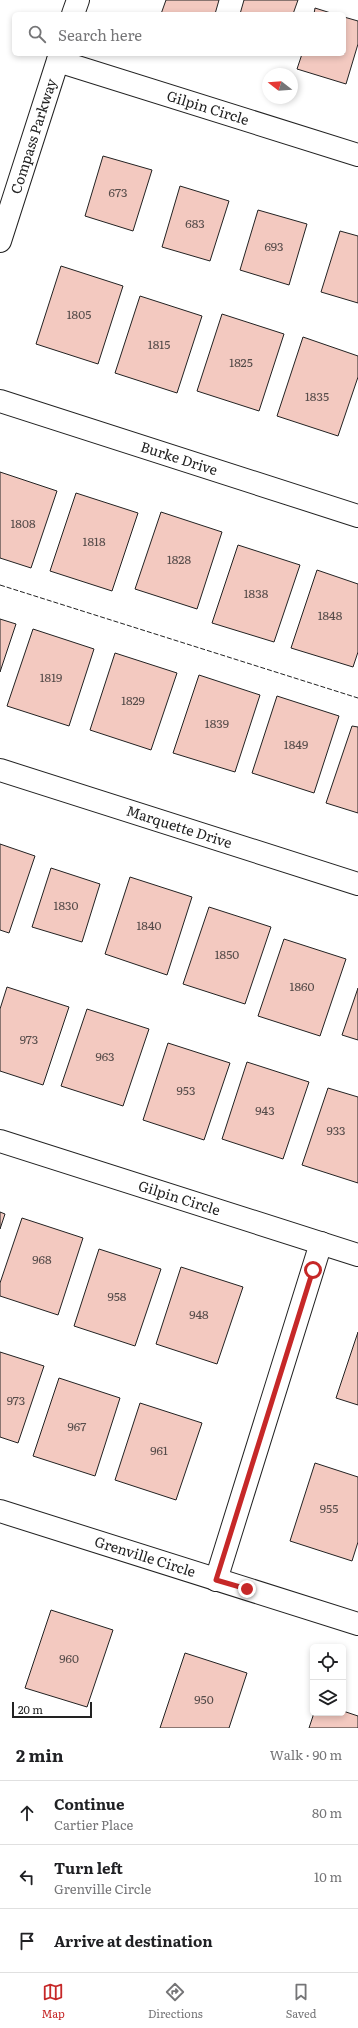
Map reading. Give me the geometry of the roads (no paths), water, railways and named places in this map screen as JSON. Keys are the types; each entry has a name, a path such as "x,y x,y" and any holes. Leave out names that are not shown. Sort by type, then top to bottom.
{"street":[{"path":"74,12 78,0"},
{"name":"Gilpin Circle","path":"59,58 358,155"},
{"name":"Compass Parkway","path":"0,241 59,58"},
{"name":"Burke Drive","path":"0,401 358,516"},
{"name":"Marquette Drive","path":"0,770 358,884"},
{"name":"Gilpin Circle","path":"0,1141 358,1255"},
{"path":"216,1580 321,1243"},
{"name":"Grenville Circle","path":"0,1511 358,1624"}]}
